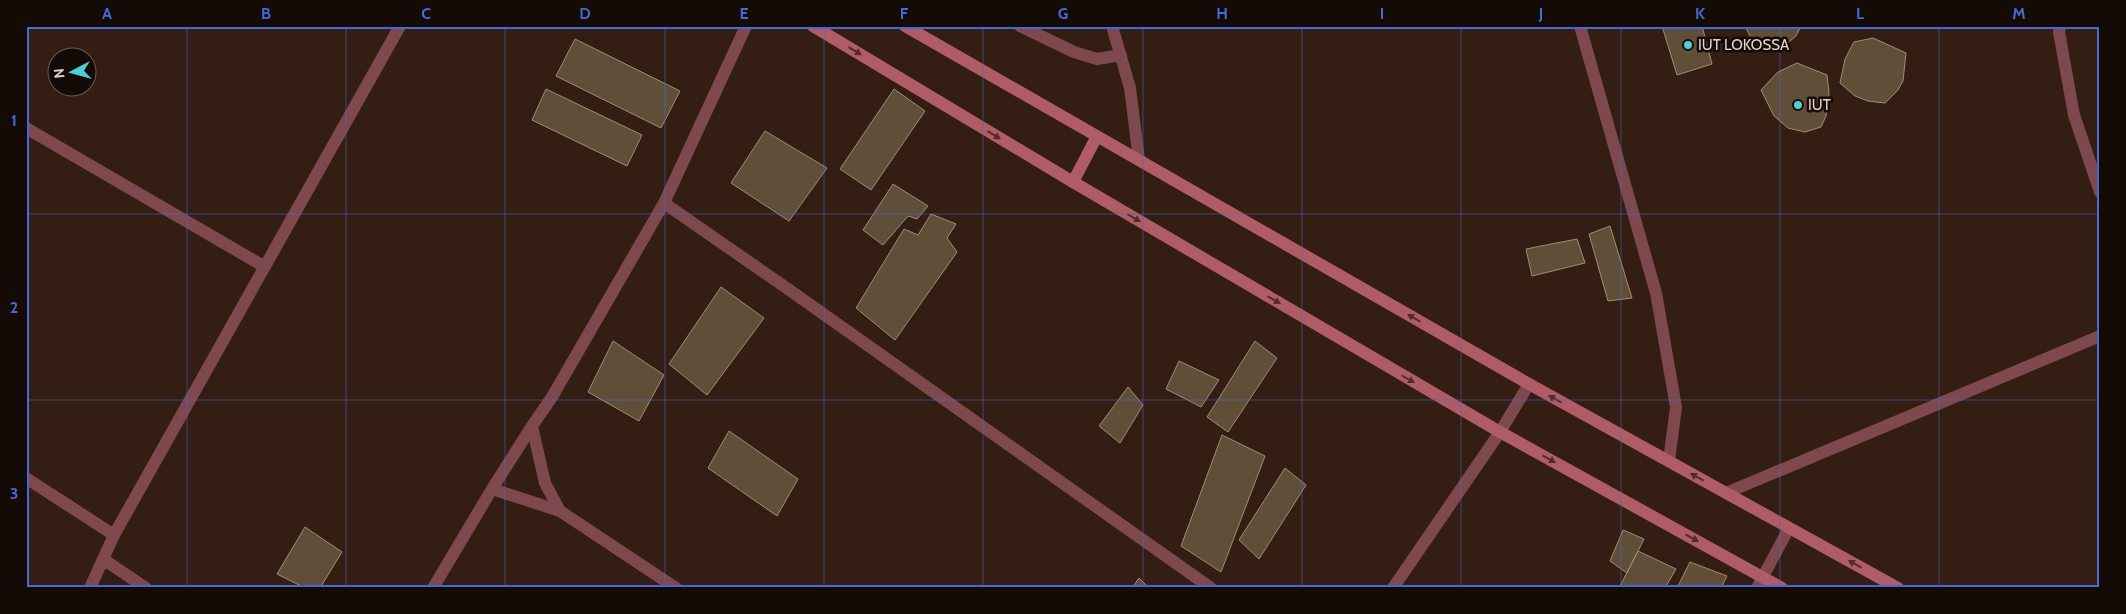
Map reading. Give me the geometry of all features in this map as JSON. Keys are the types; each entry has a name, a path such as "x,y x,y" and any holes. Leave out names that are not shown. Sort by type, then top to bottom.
{"street":[{"path":"90,588 114,535 400,26"},
{"path":"433,588 492,489 552,397 664,203 746,26"},
{"path":"813,26 1073,182 1500,432 1760,582 1782,588"},
{"path":"905,26 1529,384 1898,588"},
{"path":"1020,26 1074,52 1097,59 1121,54"},
{"path":"1112,26 1130,88 1139,160"},
{"path":"1580,26 1656,293 1676,407 1668,461"},
{"path":"2060,26 2059,32 2074,115 2100,192"},
{"path":"26,128 265,267"},
{"path":"1073,182 1097,136"},
{"path":"664,203 1210,588"},
{"path":"1726,493 2100,336"},
{"path":"1393,588 1500,432 1529,384"},
{"path":"532,426 545,482 560,511"},
{"path":"26,478 114,535"},
{"path":"492,489 560,511 676,588"},
{"path":"1760,582 1789,528"},
{"path":"103,559 146,588"}],"building":[{"name":"IUT LOKOSSA","path":"1662,26 1702,26 1712,64 1677,75"},
{"name":"IUT LOKOSSA","path":"1745,26 1801,26 1796,36 1784,46 1767,46 1750,36"},
{"name":"IUT","path":"1873,38 1906,53 1903,81 1898,90 1885,103 1868,101 1855,96 1840,83 1845,59 1854,42"},
{"path":"575,39 680,91 661,128 556,76"},
{"name":"IUT","path":"1797,63 1827,75 1829,93 1826,116 1821,127 1805,132 1788,128 1774,116 1761,90 1778,72"},
{"path":"546,89 642,135 627,166 532,120"},
{"path":"894,89 925,111 871,190 840,169"},
{"path":"765,131 827,168 789,221 731,183"},
{"path":"893,184 928,206 917,219 908,216 883,245 863,230"},
{"path":"931,214 956,224 947,238 957,252 895,340 856,308 904,229 918,235"},
{"path":"1610,226 1632,298 1608,301 1589,234"},
{"path":"1577,239 1585,263 1532,276 1526,249"},
{"path":"721,287 764,318 707,395 669,364"},
{"path":"613,341 664,375 639,421 588,392"},
{"path":"1255,341 1277,358 1228,432 1207,417"},
{"path":"1179,361 1219,380 1201,407 1166,389"},
{"path":"1128,387 1143,405 1120,443 1099,426"},
{"path":"729,431 798,479 777,516 708,468"},
{"path":"1222,435 1265,456 1221,572 1181,546"},
{"path":"1285,468 1306,485 1259,559 1239,540"},
{"path":"305,527 342,552 320,588 305,588 277,574"},
{"path":"1623,530 1644,539 1627,573 1610,561"},
{"path":"1638,551 1676,569 1665,588 1619,588"},
{"path":"1690,562 1727,576 1721,588 1677,588"},
{"path":"1139,578 1149,588 1132,588"}],"place":[{"name":"IUT LOKOSSA","path":"1688,45"},
{"name":"IUT","path":"1798,105"}]}
